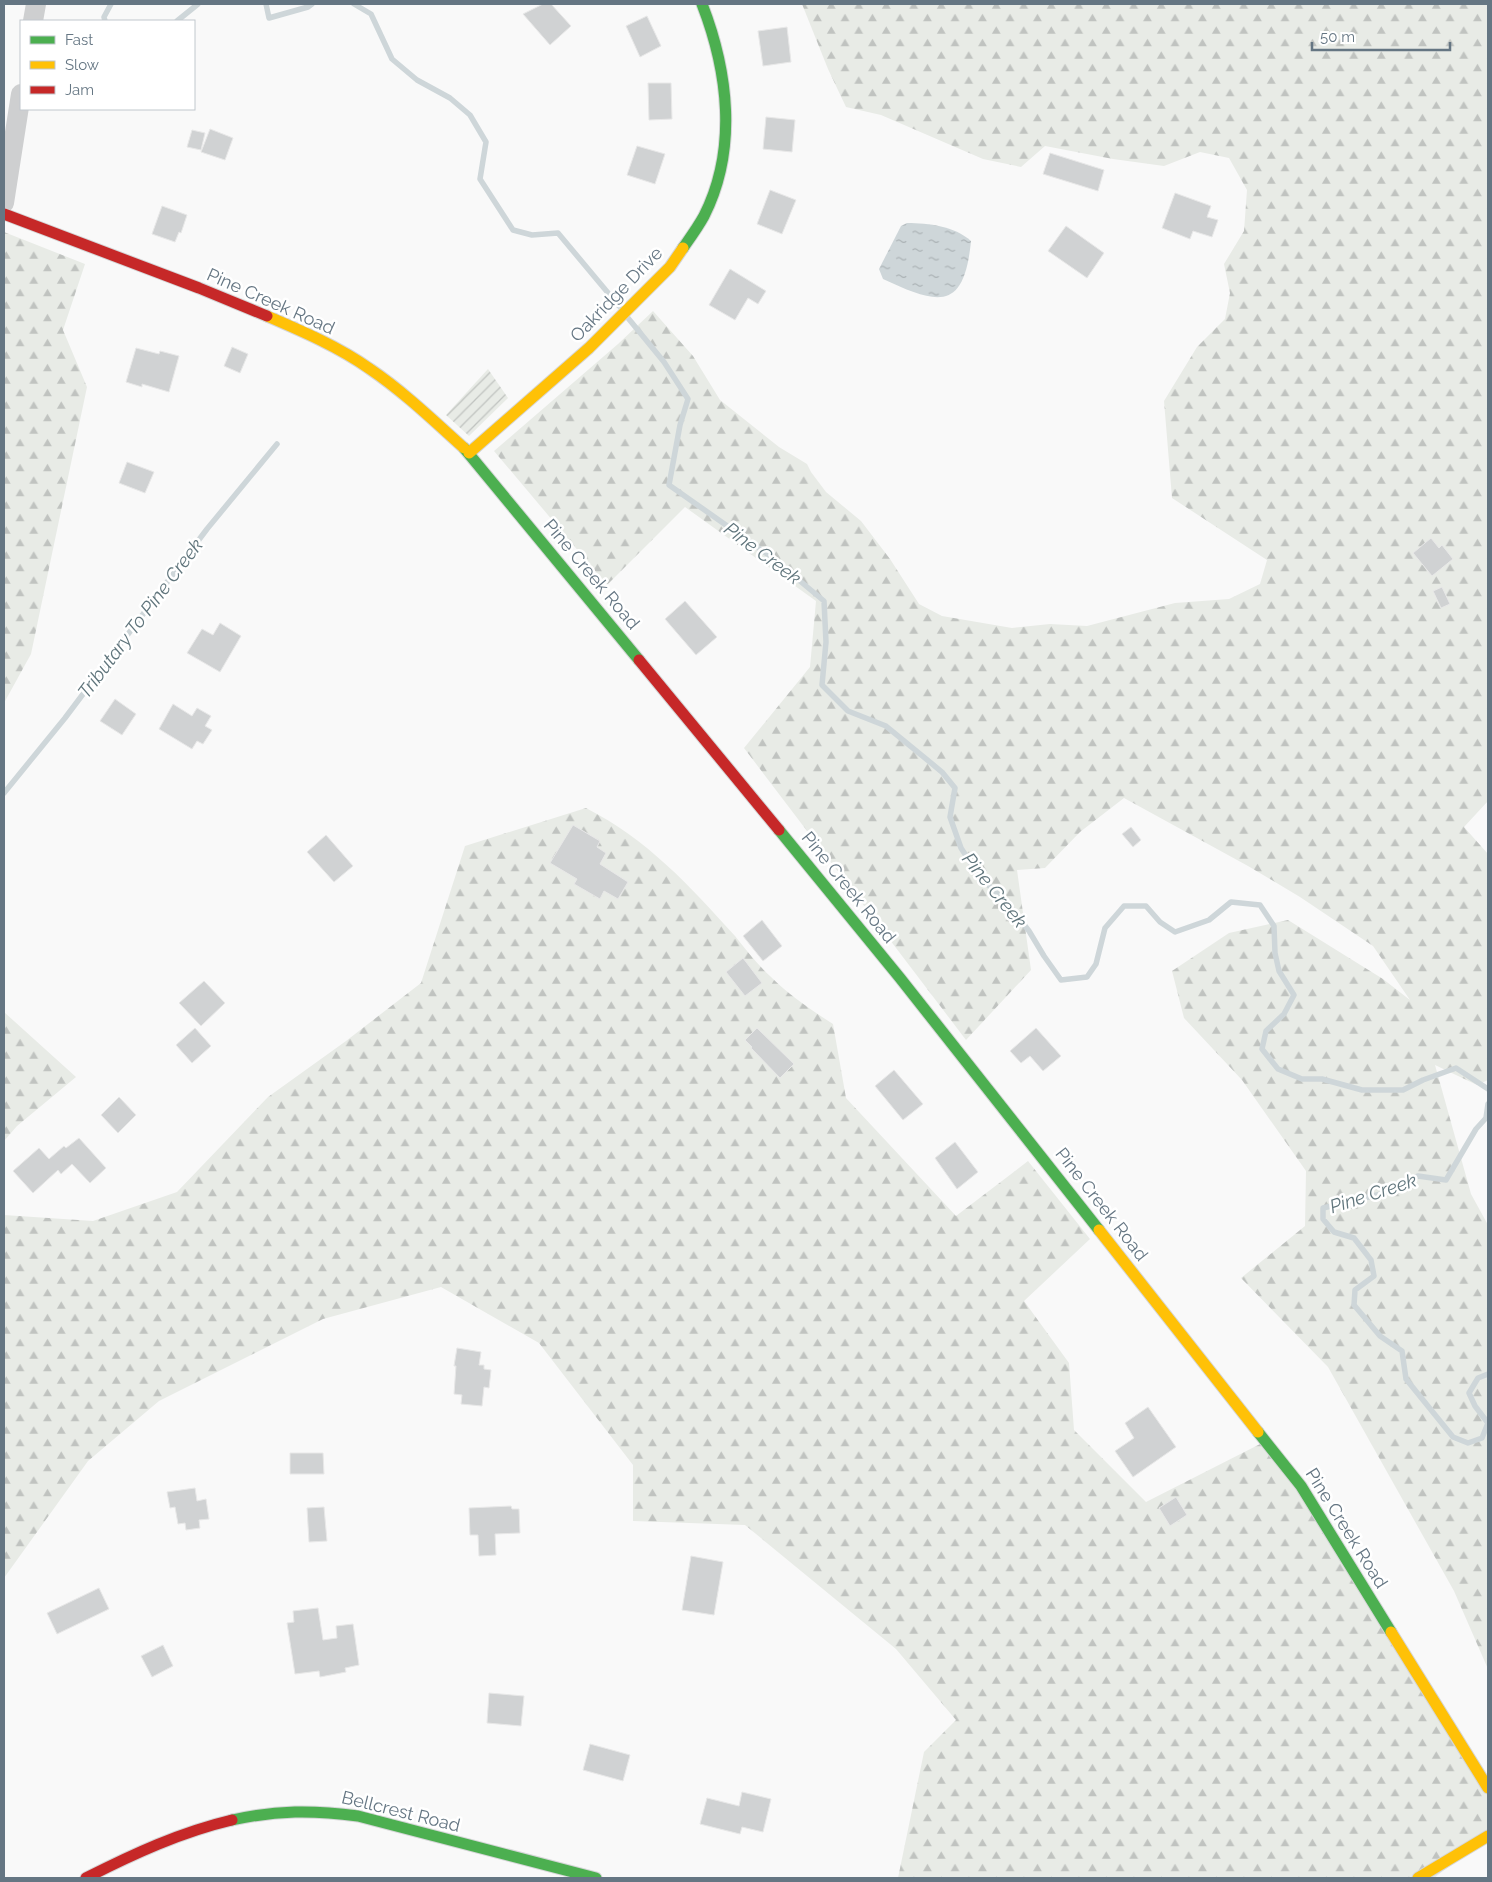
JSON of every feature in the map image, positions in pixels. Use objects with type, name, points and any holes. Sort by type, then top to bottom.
[{"type":"street","points":[[33,20],[36,4]]},
{"type":"street","name":"Oakridge Drive","points":[[469,454],[589,348],[670,267],[704,216],[719,176],[725,138],[726,105],[722,68],[712,30],[702,4]]},
{"type":"street","points":[[4,203],[20,100]]},
{"type":"street","name":"Pine Creek Road","points":[[4,214],[134,263],[306,333],[369,368],[436,422],[469,454],[900,978],[1301,1486],[1488,1788]]},
{"type":"street","name":"Bellcrest Road","points":[[86,1878],[155,1845],[214,1825],[271,1812],[296,1810],[320,1810],[358,1816],[596,1878]]},
{"type":"street","points":[[1418,1878],[1488,1836]]},
{"type":"green space","points":[[802,4],[1488,4],[1488,801],[1464,827],[1488,854],[1488,1080],[1477,1085],[1435,1065],[1471,1194],[1488,1225],[1488,1669],[1454,1591],[1328,1367],[1241,1278],[1305,1226],[1306,1171],[1242,1080],[1184,1018],[1172,971],[1229,933],[1288,920],[1383,979],[1410,1000],[1373,946],[1300,897],[1248,866],[1124,798],[1080,832],[1045,868],[1017,870],[1031,970],[966,1040],[744,748],[810,667],[816,601],[685,507],[607,585],[494,451],[618,344],[653,311],[693,356],[720,400],[779,447],[807,464],[826,492],[861,521],[890,559],[919,604],[942,616],[1012,628],[1050,624],[1087,626],[1175,603],[1229,599],[1260,584],[1267,560],[1172,498],[1164,401],[1197,347],[1225,319],[1230,293],[1224,264],[1244,231],[1247,190],[1229,158],[1200,152],[1164,166],[1113,159],[1045,146],[1021,167],[983,159],[881,115],[846,107],[828,69]]},
{"type":"green space","points":[[4,232],[85,264],[63,330],[87,387],[31,654],[4,703]]},
{"type":"green space","points":[[488,369],[508,398],[469,436],[446,415]]},
{"type":"green space","points":[[586,808],[629,834],[648,849],[701,899],[777,983],[800,1002],[833,1024],[846,1098],[956,1216],[1028,1161],[1090,1239],[1024,1301],[1069,1363],[1074,1430],[1146,1502],[1266,1441],[1488,1788],[1488,1836],[1434,1878],[898,1878],[924,1752],[956,1720],[896,1649],[745,1525],[633,1521],[633,1465],[539,1343],[441,1287],[323,1319],[159,1401],[88,1461],[4,1578],[4,1215],[93,1221],[177,1192],[268,1097],[346,1041],[421,983],[465,846]]},
{"type":"green space","points":[[4,1012],[76,1077],[17,1126],[4,1141]]},
{"type":"water","points":[[907,223],[941,226],[957,232],[971,241],[962,281],[954,291],[945,296],[933,297],[919,294],[883,279],[879,269],[901,226]]},
{"type":"building","points":[[543,4],[551,4],[571,26],[550,45],[523,14]]},
{"type":"building","points":[[647,16],[661,46],[640,57],[626,26]]},
{"type":"building","points":[[787,27],[791,62],[763,66],[758,31]]},
{"type":"building","points":[[648,83],[671,83],[672,119],[649,120]]},
{"type":"building","points":[[766,117],[795,120],[792,152],[763,149]]},
{"type":"building","points":[[210,129],[233,138],[225,160],[201,152]]},
{"type":"building","points":[[192,130],[205,133],[201,150],[187,147]]},
{"type":"building","points":[[637,146],[665,154],[655,184],[627,175]]},
{"type":"building","points":[[1050,153],[1104,170],[1098,191],[1043,174]]},
{"type":"building","points":[[770,190],[796,200],[782,234],[757,224]]},
{"type":"building","points":[[1175,193],[1211,206],[1207,217],[1218,220],[1212,237],[1193,231],[1190,239],[1162,228]]},
{"type":"building","points":[[162,206],[187,215],[181,233],[179,232],[175,242],[152,234]]},
{"type":"building","points":[[1066,226],[1104,253],[1087,278],[1048,251]]},
{"type":"building","points":[[730,269],[766,291],[758,304],[748,298],[735,320],[709,305]]},
{"type":"building","points":[[232,347],[248,354],[240,373],[224,366]]},
{"type":"building","points":[[136,348],[159,354],[160,351],[179,356],[169,392],[142,384],[142,387],[126,382]]},
{"type":"building","points":[[127,462],[154,472],[145,493],[119,483]]},
{"type":"building","points":[[1431,538],[1439,548],[1442,545],[1453,559],[1432,576],[1413,553]]},
{"type":"building","points":[[1442,587],[1450,604],[1441,608],[1433,591]]},
{"type":"building","points":[[685,601],[717,637],[696,655],[665,619]]},
{"type":"building","points":[[220,623],[241,636],[220,672],[187,653],[202,629],[213,635]]},
{"type":"building","points":[[115,699],[136,714],[122,735],[100,721]]},
{"type":"building","points":[[173,704],[192,716],[197,708],[211,716],[205,726],[212,730],[203,744],[197,741],[192,749],[159,729]]},
{"type":"building","points":[[573,825],[600,841],[597,847],[606,853],[600,864],[628,882],[618,899],[604,891],[600,899],[574,884],[577,879],[550,863]]},
{"type":"building","points":[[1131,827],[1141,840],[1133,847],[1122,834]]},
{"type":"building","points":[[326,835],[353,866],[334,882],[307,852]]},
{"type":"building","points":[[762,920],[782,946],[763,961],[743,936]]},
{"type":"building","points":[[743,958],[762,983],[745,996],[726,972]]},
{"type":"building","points":[[204,981],[225,1003],[201,1026],[179,1003]]},
{"type":"building","points":[[195,1028],[211,1046],[192,1063],[176,1045]]},
{"type":"building","points":[[757,1028],[794,1064],[780,1078],[745,1040]]},
{"type":"building","points":[[1036,1028],[1061,1056],[1043,1071],[1030,1056],[1021,1063],[1010,1051]]},
{"type":"building","points":[[894,1070],[923,1104],[903,1120],[875,1086]]},
{"type":"building","points":[[119,1097],[136,1115],[118,1133],[101,1115]]},
{"type":"building","points":[[79,1138],[106,1168],[90,1183],[72,1164],[61,1174],[58,1170],[33,1193],[13,1171],[39,1148],[49,1159],[64,1146],[66,1148]]},
{"type":"building","points":[[955,1142],[978,1172],[957,1189],[935,1158]]},
{"type":"building","points":[[457,1348],[481,1352],[479,1365],[484,1365],[484,1369],[491,1370],[489,1388],[484,1387],[482,1406],[461,1404],[462,1395],[454,1394],[456,1366],[454,1366]]},
{"type":"building","points":[[1148,1407],[1176,1447],[1133,1477],[1115,1451],[1134,1438],[1125,1423]]},
{"type":"building","points":[[290,1453],[323,1453],[324,1474],[290,1474]]},
{"type":"building","points":[[195,1488],[197,1501],[206,1499],[209,1519],[199,1520],[200,1528],[186,1530],[185,1523],[178,1524],[175,1507],[170,1508],[167,1492]]},
{"type":"building","points":[[1176,1497],[1187,1515],[1170,1526],[1159,1508]]},
{"type":"building","points":[[511,1506],[512,1509],[519,1509],[520,1533],[495,1534],[496,1555],[479,1556],[478,1535],[470,1535],[469,1508]]},
{"type":"building","points":[[324,1507],[327,1541],[309,1542],[307,1508]]},
{"type":"building","points":[[691,1556],[723,1562],[714,1615],[682,1610]]},
{"type":"building","points":[[99,1588],[109,1609],[57,1634],[47,1613]]},
{"type":"building","points":[[318,1608],[323,1640],[337,1638],[336,1626],[353,1624],[359,1665],[345,1668],[346,1672],[320,1677],[319,1671],[295,1674],[287,1623],[294,1622],[293,1611]]},
{"type":"building","points":[[163,1645],[173,1666],[152,1677],[141,1656]]},
{"type":"building","points":[[489,1693],[524,1696],[521,1726],[487,1723]]},
{"type":"building","points":[[590,1744],[630,1755],[623,1781],[583,1770]]},
{"type":"building","points":[[742,1792],[771,1799],[763,1832],[742,1827],[740,1834],[700,1824],[707,1798],[739,1806]]},
{"type":"waterway","name":"Pine Creek","points":[[105,20],[104,17],[111,4]]},
{"type":"waterway","name":"Pine Creek","points":[[178,20],[198,4]]},
{"type":"waterway","name":"Pine Creek","points":[[266,4],[269,18],[308,7],[312,4]]},
{"type":"waterway","name":"Pine Creek","points":[[354,4],[371,14],[392,59],[417,80],[450,98],[470,115],[486,142],[480,179],[513,230],[532,235],[558,233],[619,306]]},
{"type":"waterway","name":"Pine Creek","points":[[628,318],[664,362],[688,399],[680,425],[669,485],[770,556],[824,601],[826,642],[822,685],[848,711],[886,726],[942,772],[955,788],[950,817],[961,848],[980,877],[1008,904],[1029,931],[1061,980],[1087,977],[1096,964],[1105,928],[1124,906],[1146,906],[1160,922],[1175,932],[1209,920],[1231,902],[1260,905],[1274,926],[1275,953],[1279,971],[1294,995],[1284,1014],[1266,1031],[1262,1049],[1278,1069],[1302,1079],[1322,1079],[1362,1090],[1403,1090],[1423,1080],[1456,1068],[1488,1089]]},
{"type":"waterway","name":"Tributary To Pine Creek","points":[[4,793],[65,718],[207,529],[277,444]]},
{"type":"waterway","name":"Pine Creek","points":[[1488,1104],[1486,1118],[1476,1129],[1446,1180],[1418,1176],[1381,1194],[1323,1208],[1323,1219],[1334,1232],[1354,1238],[1371,1260],[1374,1276],[1355,1290],[1354,1305],[1380,1336],[1402,1351],[1406,1379],[1453,1437],[1468,1443],[1482,1438],[1488,1423],[1475,1406],[1469,1393],[1478,1378],[1488,1374]]},
{"type":"traffic: fast","points":[[683,248],[704,216],[715,190],[722,164],[725,137],[726,110],[723,83],[718,56],[702,4]]},
{"type":"traffic: fast","points":[[464,448],[639,660]]},
{"type":"traffic: fast","points":[[779,830],[900,978],[1099,1230]]},
{"type":"traffic: fast","points":[[1258,1432],[1301,1486],[1391,1632]]},
{"type":"traffic: fast","points":[[232,1820],[264,1814],[295,1812],[358,1816],[596,1878]]},
{"type":"traffic: slow","points":[[469,453],[589,348],[670,267],[683,248]]},
{"type":"traffic: slow","points":[[267,316],[320,340],[358,361],[407,397],[464,448]]},
{"type":"traffic: slow","points":[[1099,1230],[1258,1432]]},
{"type":"traffic: slow","points":[[1391,1632],[1488,1788]]},
{"type":"traffic: slow","points":[[1418,1878],[1488,1836]]},
{"type":"traffic: jam","points":[[4,214],[199,288],[267,316]]},
{"type":"traffic: jam","points":[[639,660],[779,830]]},
{"type":"traffic: jam","points":[[86,1878],[158,1844],[232,1820]]}]
